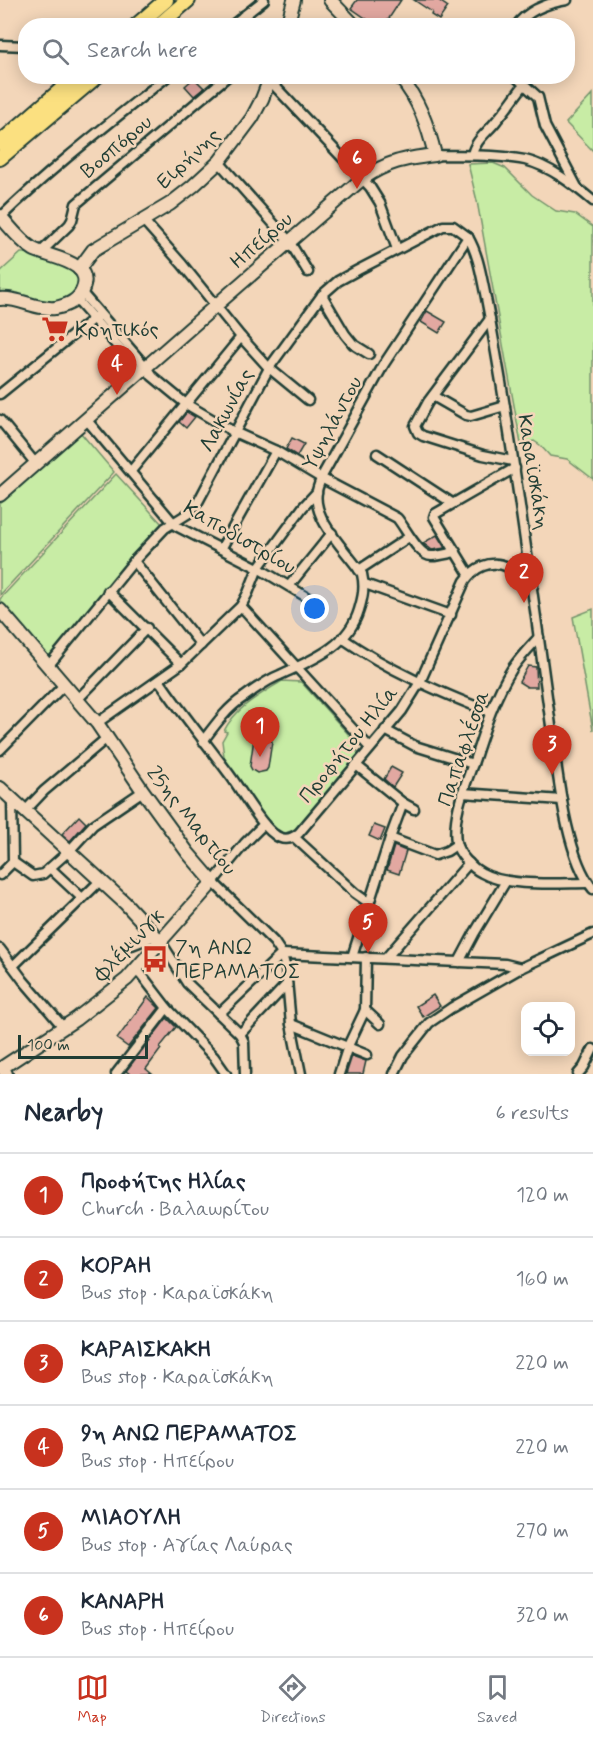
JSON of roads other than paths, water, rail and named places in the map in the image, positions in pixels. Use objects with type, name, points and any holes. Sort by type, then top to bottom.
[{"type":"main road","points":[[145,18],[166,0]]},
{"type":"main road","points":[[167,18],[188,0]]},
{"type":"main road","points":[[0,143],[68,84]]},
{"type":"main road","points":[[0,158],[88,84]]},
{"type":"street","points":[[241,18],[264,0]]},
{"type":"street","points":[[289,18],[294,0]]},
{"type":"street","points":[[330,0],[348,18]]},
{"type":"street","points":[[523,18],[535,9],[567,0]]},
{"type":"street","points":[[0,45],[18,46]]},
{"type":"street","points":[[0,299],[50,308],[66,305],[79,296],[84,282],[79,269],[74,264],[41,252],[27,244],[0,217],[97,133],[158,84]]},
{"type":"street","name":"Βοσπόρου","points":[[41,252],[69,225],[76,204],[218,84]]},
{"type":"street","name":"Ειρήνης","points":[[79,269],[93,249],[170,204],[219,162],[252,118],[269,84]]},
{"type":"street","points":[[276,84],[375,195],[397,249]]},
{"type":"street","points":[[405,84],[417,101],[435,155]]},
{"type":"street","points":[[472,155],[474,147],[524,85],[538,97],[544,126],[578,188]]},
{"type":"street","name":"Ηπείρου","points":[[0,495],[289,241],[377,169],[392,162],[435,155],[472,155],[525,160],[541,166],[578,188],[593,201]]},
{"type":"street","points":[[219,162],[289,241],[308,272]]},
{"type":"street","points":[[143,220],[269,368],[308,400]]},
{"type":"street","name":"Λακωνίας","points":[[49,665],[134,561],[165,528],[189,513],[198,502],[269,368],[322,295],[338,281],[443,226],[453,226],[468,237]]},
{"type":"street","name":"Καραϊσκάκη","points":[[468,237],[478,260],[505,406],[533,586],[562,800],[576,856],[590,886]]},
{"type":"street","name":"Υψηλάντου","points":[[365,584],[359,570],[320,515],[316,492],[321,478],[384,364],[468,237]]},
{"type":"street","points":[[322,295],[345,334],[353,344],[369,354]]},
{"type":"street","points":[[79,296],[143,369],[186,404],[234,432],[276,451],[321,478],[397,518],[409,537],[427,555],[456,552]]},
{"type":"street","points":[[0,393],[96,316]]},
{"type":"street","points":[[490,319],[433,396],[415,426],[418,433],[431,439],[514,465]]},
{"type":"street","points":[[131,471],[241,337]]},
{"type":"street","points":[[433,396],[471,416],[505,406]]},
{"type":"street","name":"Καποδιστρίου","points":[[86,419],[176,526],[258,568],[310,599]]},
{"type":"street","points":[[0,420],[36,464]]},
{"type":"street","points":[[221,549],[276,451]]},
{"type":"street","points":[[377,454],[452,503]]},
{"type":"street","points":[[514,465],[437,512],[434,517],[470,574],[477,568],[496,563],[515,570],[533,586]]},
{"type":"street","points":[[97,723],[181,664],[241,606],[258,568],[316,492]]},
{"type":"street","points":[[289,586],[332,533]]},
{"type":"street","points":[[359,570],[409,537]]},
{"type":"street","points":[[134,561],[201,645]]},
{"type":"street","name":"Προφήτου Ηλία","points":[[294,837],[402,711],[420,682],[470,574]]},
{"type":"street","points":[[203,741],[234,704],[278,676],[321,656],[349,632],[357,618],[365,584],[450,615]]},
{"type":"street","points":[[108,591],[181,664]]},
{"type":"street","points":[[241,606],[370,748]]},
{"type":"street","name":"25ης Μαρτίου","points":[[0,610],[108,737],[188,854],[274,942],[282,954]]},
{"type":"street","points":[[77,700],[147,628]]},
{"type":"street","name":"Παπαφλέσσα","points":[[456,845],[456,823],[462,793],[490,712],[512,669],[539,637]]},
{"type":"street","points":[[342,638],[382,663],[490,712]]},
{"type":"street","points":[[159,680],[270,831],[280,838],[294,837],[369,903]]},
{"type":"street","points":[[0,750],[64,685]]},
{"type":"street","points":[[385,730],[415,746],[473,764]]},
{"type":"street","points":[[25,811],[44,791],[108,737]]},
{"type":"street","points":[[356,765],[403,803],[414,809]]},
{"type":"street","points":[[0,788],[125,903],[158,939],[187,983],[240,1035],[244,1042],[245,1074]]},
{"type":"street","points":[[13,862],[33,876],[43,874],[93,825],[143,791]]},
{"type":"street","points":[[462,793],[562,800]]},
{"type":"street","points":[[0,875],[13,862],[12,799]]},
{"type":"street","points":[[352,957],[403,803]]},
{"type":"street","name":"Φλέμινγκ","points":[[3,1070],[64,1028],[114,990],[137,969],[158,939],[213,882],[264,824]]},
{"type":"street","points":[[390,838],[435,855],[456,845],[468,863],[492,878],[506,881],[590,886]]},
{"type":"street","points":[[386,958],[468,863]]},
{"type":"street","points":[[50,868],[82,898]]},
{"type":"street","points":[[13,966],[100,880]]},
{"type":"street","points":[[459,962],[506,881]]},
{"type":"street","points":[[394,1074],[403,1056],[429,1023],[520,968],[593,933]]},
{"type":"street","points":[[132,945],[158,939]]},
{"type":"street","points":[[0,949],[64,1028]]},
{"type":"street","points":[[219,1014],[282,954],[505,964],[520,968]]},
{"type":"street","points":[[282,954],[286,969],[291,1024],[301,1074]]},
{"type":"street","points":[[339,1074],[348,1046],[365,1010],[366,957]]},
{"type":"street","points":[[137,969],[167,1008],[214,1057],[226,1074]]},
{"type":"street","points":[[240,1035],[287,984]]},
{"type":"street","points":[[118,1073],[167,1008]]},
{"type":"street","points":[[365,1010],[380,1024]]},
{"type":"street","points":[[291,1024],[368,1056]]},
{"type":"street","points":[[578,1074],[593,1049]]},
{"type":"place","name":"ΚΑΝΑΡΗ","points":[[357,189]]},
{"type":"place","name":"Κρητικός","points":[[55,329]]},
{"type":"place","name":"9η ΑΝΩ ΠΕΡΑΜΑΤΟΣ","points":[[117,395]]},
{"type":"place","name":"ΚΟΡΑΗ","points":[[524,603]]},
{"type":"place","name":"Προφήτης Ηλίας","points":[[260,757]]},
{"type":"place","name":"ΚΑΡΑΙΣΚΑΚΗ","points":[[552,775]]},
{"type":"place","name":"ΜΙΑΟΥΛΗ","points":[[368,953]]},
{"type":"place","name":"7η ΑΝΩ ΠΕΡΑΜΑΤΟΣ","points":[[155,959]]}]
